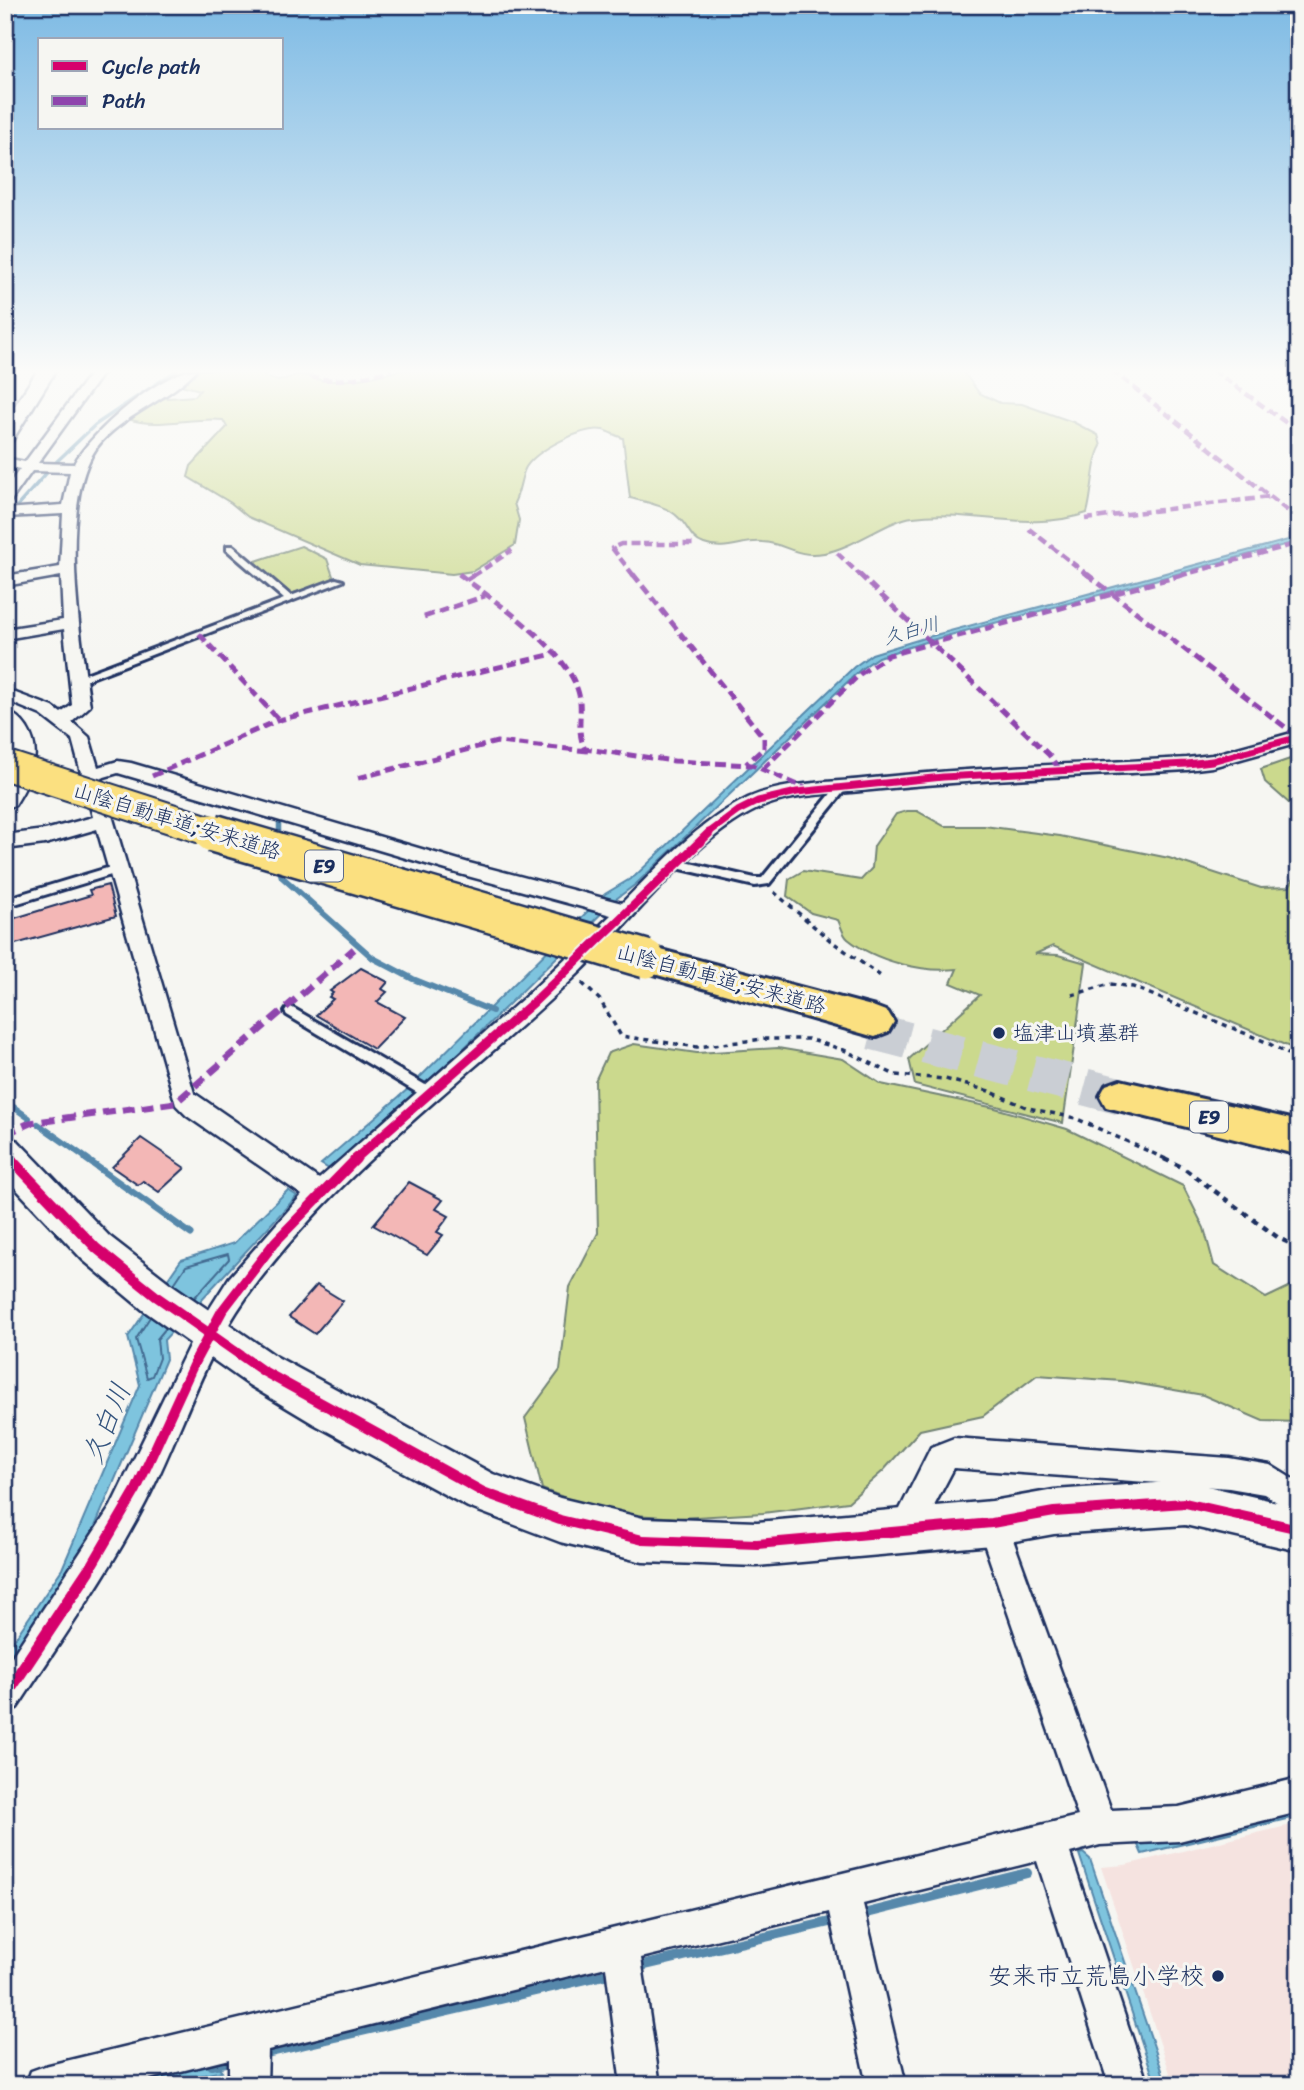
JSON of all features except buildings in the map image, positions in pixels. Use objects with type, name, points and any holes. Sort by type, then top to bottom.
[{"type":"highway","name":"山陰自動車道;安来道路","points":[[5,765],[227,837],[645,963]]},
{"type":"highway","name":"山陰自動車道;安来道路","points":[[5,773],[156,824],[874,1026]]},
{"type":"highway","name":"E9","points":[[1299,1128],[1120,1091],[1299,1138]]},
{"type":"street","points":[[5,499],[28,468]]},
{"type":"street","points":[[54,468],[77,468],[69,509],[69,570],[81,706],[63,721]]},
{"type":"street","points":[[5,513],[69,509]]},
{"type":"street","points":[[5,580],[69,570]]},
{"type":"street","points":[[5,634],[73,623]]},
{"type":"street","points":[[5,694],[47,710],[80,737],[184,1098],[195,1109],[320,1193]]},
{"type":"street","points":[[5,719],[23,740],[24,756],[23,767],[5,799]]},
{"type":"street","points":[[5,1696],[105,1545],[125,1510],[200,1327],[236,1290],[288,1223],[427,1093],[522,1014],[721,824],[757,801],[808,789],[918,778],[1186,764],[1212,761],[1299,737]]},
{"type":"street","points":[[92,774],[118,767],[131,769],[454,865],[629,912]]},
{"type":"street","points":[[5,842],[44,837],[103,821]]},
{"type":"street","points":[[5,1152],[57,1210],[96,1248],[157,1297],[285,1384],[483,1492],[560,1520],[643,1540],[757,1544],[992,1522],[1054,1512],[1185,1503],[1299,1529]]},
{"type":"street","points":[[904,1531],[942,1457],[954,1452],[1229,1473],[1270,1480],[1299,1501]]},
{"type":"street","points":[[992,1522],[1100,1828]]},
{"type":"street","points":[[45,2085],[1100,1828],[1179,1824],[1299,1795]]},
{"type":"street","points":[[1048,1841],[1129,2085]]},
{"type":"street","points":[[842,1891],[887,2085]]},
{"type":"street","points":[[621,1944],[641,2085]]},
{"type":"street","points":[[248,2085],[249,2035]]},
{"type":"lane","points":[[230,548],[290,600]]},
{"type":"lane","points":[[78,680],[340,582]]},
{"type":"lane","points":[[677,864],[755,882],[768,880],[842,787]]},
{"type":"lane","points":[[5,903],[117,869]]},
{"type":"lane","points":[[291,1012],[408,1079],[427,1093]]},
{"type":"path","points":[[768,880],[775,895],[882,977]]},
{"type":"path","points":[[577,981],[597,992],[609,1021],[621,1036],[697,1047],[763,1039],[808,1039],[844,1050],[895,1075],[945,1079],[989,1091],[1028,1108],[1075,1118],[1182,1167],[1280,1239],[1299,1247]]},
{"type":"path","points":[[1072,995],[1110,984],[1133,987],[1266,1042],[1299,1060]]},
{"type":"shaded area","name":"安来市立荒島小学校","points":[[1299,1823],[1299,2085],[1174,2085],[1101,1867],[1125,1865]]},
{"type":"green space","points":[[191,468],[526,468],[514,503],[519,520],[515,545],[473,571],[452,574],[360,565],[248,517],[231,503],[188,477]]},
{"type":"green space","points":[[626,468],[1095,468],[1087,513],[1044,521],[935,515],[913,517],[893,523],[847,546],[814,554],[762,542],[719,547],[704,544],[669,510],[630,498]]},
{"type":"green space","points":[[301,546],[327,559],[334,579],[291,594],[253,562]]},
{"type":"green space","points":[[1299,756],[1299,812],[1265,782],[1261,769]]},
{"type":"green space","points":[[917,811],[944,826],[984,826],[1060,836],[1169,858],[1261,888],[1289,887],[1299,868],[1299,1051],[1053,946],[1035,954],[1058,955],[1086,963],[1063,1123],[915,1085],[909,1059],[980,995],[951,983],[957,969],[915,967],[872,954],[846,937],[838,920],[811,913],[787,896],[789,879],[803,871],[861,880],[872,868],[874,846],[896,814]]},
{"type":"green space","points":[[634,1044],[697,1053],[778,1048],[843,1059],[881,1084],[995,1108],[1067,1129],[1183,1186],[1204,1228],[1214,1265],[1266,1298],[1299,1282],[1299,1422],[1263,1421],[1203,1395],[1122,1381],[1037,1375],[983,1416],[920,1430],[883,1471],[848,1502],[763,1513],[679,1518],[605,1513],[542,1489],[525,1418],[560,1370],[570,1287],[598,1233],[595,1081],[608,1053]]},
{"type":"water","points":[[1299,537],[1299,541],[928,641],[878,657],[861,669],[636,884],[616,899],[459,1053],[329,1169],[321,1164],[409,1088],[605,894],[635,876],[854,667],[872,654]]},
{"type":"water","points":[[288,1190],[297,1196],[164,1340],[166,1359],[85,1550],[5,1673],[5,1653],[62,1569],[140,1385],[128,1337],[181,1260],[234,1243]]},
{"type":"water","points":[[1299,1803],[1299,1816],[1142,1854],[1137,1843]]},
{"type":"water","points":[[1083,1853],[1090,1859],[1167,2085],[1156,2085],[1079,1854]]},
{"type":"water","points":[[212,2059],[222,2071],[159,2085],[137,2085],[140,2077]]},
{"type":"waterway","points":[[13,511],[50,469]]},
{"type":"waterway","points":[[5,525],[9,516]]},
{"type":"waterway","points":[[279,823],[279,839]]},
{"type":"waterway","points":[[278,864],[282,877],[373,958],[413,979],[492,1011]]},
{"type":"waterway","points":[[5,1101],[29,1118]]},
{"type":"waterway","points":[[38,1124],[89,1160]]},
{"type":"waterway","points":[[86,1159],[191,1234]]},
{"type":"waterway","points":[[859,1915],[1027,1873]]},
{"type":"waterway","points":[[637,1967],[838,1920]]},
{"type":"waterway","points":[[262,2054],[613,1973]]},
{"type":"waterway","points":[[211,2065],[234,2060]]},
{"type":"waterway","points":[[129,2085],[146,2081]]},
{"type":"tunnel","points":[[872,1031],[1120,1096]]},
{"type":"marked path","points":[[1234,468],[1299,520]]},
{"type":"marked path","points":[[1085,519],[1269,497]]},
{"type":"marked path","points":[[1029,529],[1298,737]]},
{"type":"marked path","points":[[763,769],[860,674],[889,655],[1299,543]]},
{"type":"marked path","points":[[695,544],[621,544],[612,548],[764,738],[764,748],[746,764]]},
{"type":"marked path","points":[[466,580],[512,550]]},
{"type":"marked path","points":[[837,553],[1049,755],[1060,770]]},
{"type":"marked path","points":[[459,574],[536,637],[563,666],[578,691],[580,737],[585,749],[674,761],[752,765],[805,788]]},
{"type":"marked path","points":[[424,617],[485,596]]},
{"type":"marked path","points":[[199,634],[279,720]]},
{"type":"marked path","points":[[152,776],[279,720],[553,654]]},
{"type":"marked path","points":[[358,778],[497,742],[588,751]]},
{"type":"marked path","points":[[5,1134],[30,1123],[175,1103],[354,949]]},
{"type":"cycle path","points":[[5,1696],[73,1595],[121,1517],[149,1464],[207,1336],[238,1287],[275,1242],[357,1158],[534,1002],[664,873],[715,828],[738,811],[758,801],[797,792],[943,777],[1187,764],[1212,761],[1299,737]]},
{"type":"cycle path","points":[[5,1152],[57,1210],[96,1248],[157,1297],[263,1371],[329,1410],[483,1492],[560,1520],[643,1540],[757,1544],[992,1523],[1054,1512],[1185,1503],[1299,1529]]},
{"type":"place","name":"塩津山墳墓群","points":[[999,1033]]},
{"type":"place","name":"安来市立荒島小学校","points":[[1218,1976]]},
{"type":"water label","name":"久白川","points":[[911,630]]},
{"type":"water label","name":"久白川","points":[[106,1423]]}]
